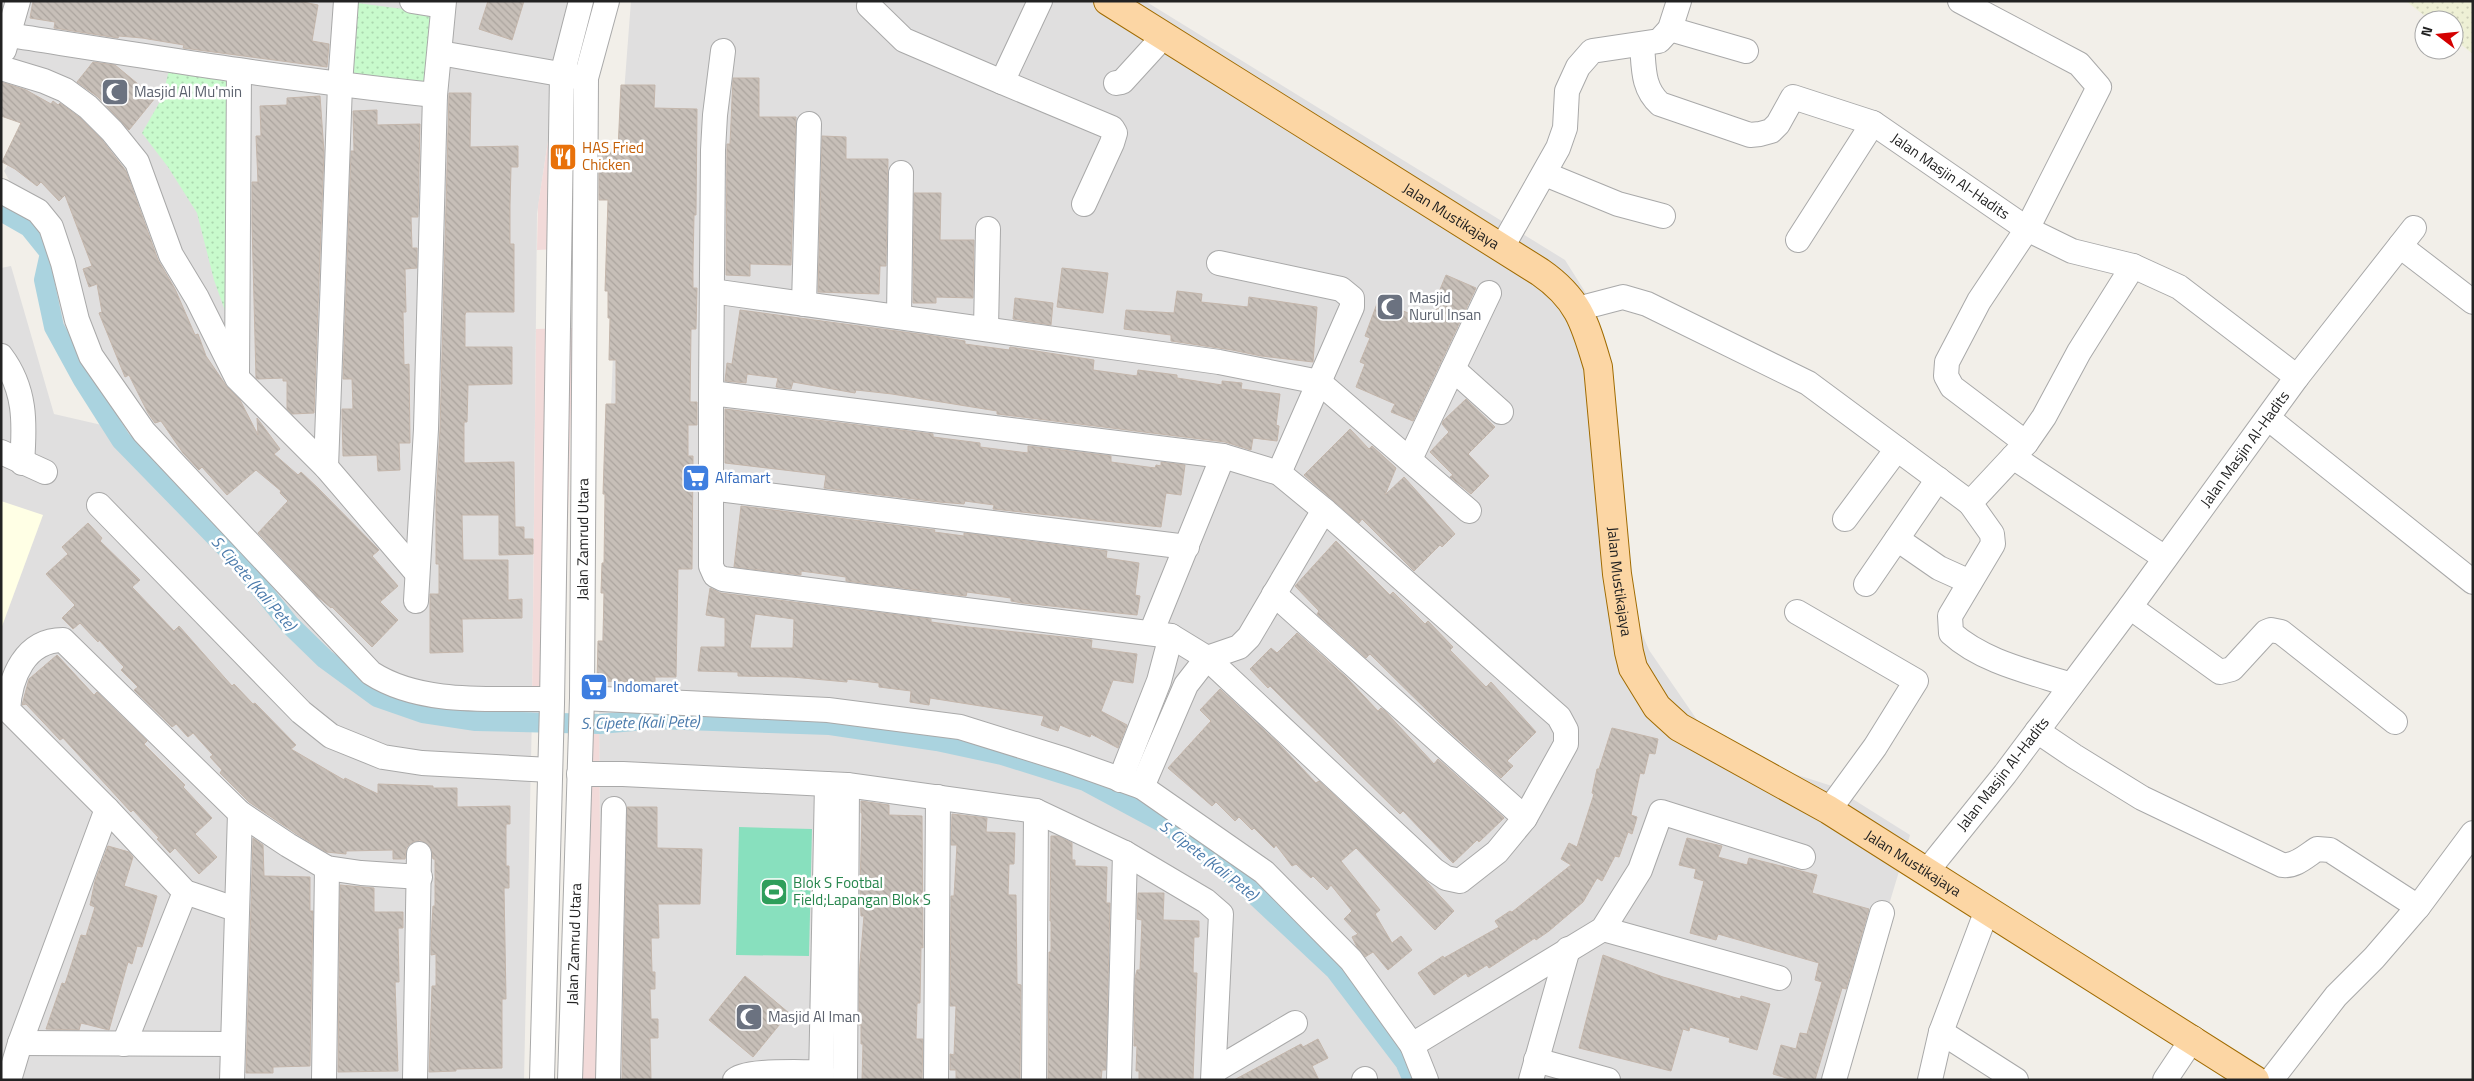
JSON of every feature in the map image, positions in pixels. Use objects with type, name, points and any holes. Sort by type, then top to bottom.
[{"type":"main road","name":"Jalan Mustikajaya","points":[[1108,1],[1556,283],[1568,295],[1577,309],[1589,337],[1598,367],[1617,574],[1632,668],[1657,707],[1679,727],[1829,810],[2193,1038],[2255,1080]]},
{"type":"street","points":[[1,61],[18,1]]},
{"type":"street","points":[[326,467],[340,85],[346,1]]},
{"type":"street","points":[[412,1],[444,4],[435,95],[426,429],[416,601]]},
{"type":"street","name":"Jalan Zamrud Utara","points":[[542,1080],[552,701],[562,75],[581,1]]},
{"type":"street","name":"Jalan Zamrud Utara","points":[[570,1080],[582,704],[586,78],[607,1]]},
{"type":"street","points":[[870,1],[869,6],[904,40],[1112,128],[1115,133],[1112,143],[1084,204]]},
{"type":"street","points":[[1002,82],[1040,1]]},
{"type":"street","points":[[1501,249],[1544,174],[1563,134],[1567,91],[1578,67],[1592,52],[1608,47],[1642,45],[1659,41],[1670,28],[1679,1]]},
{"type":"street","points":[[1960,1],[2079,64],[2099,87],[2027,229],[1979,301],[1947,362],[1946,376],[1952,387],[2020,450],[2166,558]]},
{"type":"street","points":[[1670,28],[1746,51]]},
{"type":"street","points":[[9,34],[239,71],[340,85],[435,95]]},
{"type":"street","points":[[1116,83],[1122,82],[1164,36]]},
{"type":"street","name":"Jalan Masjin Al-Hadits","points":[[1642,45],[1645,82],[1650,95],[1660,104],[1750,135],[1771,131],[1778,124],[1793,96],[1873,123],[2027,229],[2072,251],[2134,266],[2179,287],[2297,377],[2269,419],[2130,607],[2037,731],[1927,871]]},
{"type":"street","points":[[711,393],[1223,456],[1279,473],[1324,510],[1559,717],[1566,730],[1566,744],[1525,818],[1497,852],[1460,881],[1446,878],[1434,870],[1207,658],[1161,635],[723,579],[715,575],[711,566],[710,488],[713,150],[715,115],[723,51]]},
{"type":"street","points":[[440,53],[586,78]]},
{"type":"street","points":[[1,68],[44,81],[65,90],[88,107],[112,131],[137,162],[171,255],[197,298],[237,378],[326,467],[417,573]]},
{"type":"street","points":[[237,378],[239,71]]},
{"type":"street","points":[[1798,240],[1873,123]]},
{"type":"street","points":[[804,304],[809,124]]},
{"type":"street","points":[[899,317],[901,173]]},
{"type":"street","points":[[1544,174],[1618,204],[1663,216]]},
{"type":"street","points":[[1,191],[38,211],[51,227],[63,262],[84,340],[104,378],[144,432],[371,674],[400,689],[429,694],[552,701]]},
{"type":"street","points":[[986,329],[988,229]]},
{"type":"street","points":[[2297,377],[2407,237],[2473,302]]},
{"type":"street","points":[[1219,263],[1341,289],[1349,294],[1352,307],[1279,473]]},
{"type":"street","points":[[1970,502],[2020,450],[2044,418],[2079,352],[2134,266]]},
{"type":"street","points":[[712,290],[1219,362],[1319,382],[1469,511]]},
{"type":"street","points":[[1410,459],[1489,293]]},
{"type":"street","points":[[1577,309],[1623,297],[1647,304],[1808,383],[1970,502],[1992,534],[1993,544],[1950,616],[1951,633],[1977,652],[2011,666],[2071,685]]},
{"type":"street","points":[[1,356],[11,370],[21,394],[24,424],[22,463]]},
{"type":"street","points":[[1453,369],[1501,412]]},
{"type":"street","points":[[2269,419],[2473,582]]},
{"type":"street","points":[[1845,519],[1897,449]]},
{"type":"street","points":[[1,452],[45,472]]},
{"type":"street","points":[[1120,780],[1159,681],[1161,635],[1186,546],[1223,456]]},
{"type":"street","points":[[1866,584],[1938,479]]},
{"type":"street","points":[[710,488],[1186,546]]},
{"type":"street","points":[[98,505],[301,712],[331,736],[383,757],[422,763],[550,767]]},
{"type":"street","points":[[1142,787],[1186,685],[1207,658],[1239,647],[1249,637],[1324,510]]},
{"type":"street","points":[[1897,539],[1939,568],[1970,582]]},
{"type":"street","points":[[1274,594],[1525,818]]},
{"type":"street","points":[[2130,607],[2220,672],[2232,669],[2266,632],[2271,630],[2281,632],[2395,722]]},
{"type":"street","points":[[1798,612],[1916,681],[1875,747],[1829,810]]},
{"type":"street","points":[[235,909],[185,892],[107,809],[8,710],[9,688],[18,668],[37,647],[50,640],[63,640],[240,813],[327,868],[361,873],[420,877]]},
{"type":"street","points":[[582,704],[828,710],[960,727],[1066,760],[1142,787],[1264,872],[1351,960],[1412,1045],[1426,1080]]},
{"type":"street","points":[[2037,731],[2142,798],[2282,865],[2288,866],[2296,863],[2317,849],[2330,850],[2418,907]]},
{"type":"street","points":[[579,770],[837,784],[1036,811],[1125,853],[1206,901],[1221,914],[1214,1075]]},
{"type":"street","points":[[735,1080],[738,1077],[749,1074],[822,1076],[837,784]]},
{"type":"street","points":[[837,784],[845,1080]]},
{"type":"street","points":[[936,1080],[938,797]]},
{"type":"street","points":[[9,1080],[20,1043],[107,809]]},
{"type":"street","points":[[608,1080],[614,809]]},
{"type":"street","points":[[1034,1080],[1036,811]]},
{"type":"street","points":[[1412,1045],[1603,928],[1640,870],[1660,812],[1802,857]]},
{"type":"street","points":[[232,1080],[235,909],[240,813]]},
{"type":"street","points":[[2271,1080],[2336,996],[2374,958],[2469,845]]},
{"type":"street","points":[[1119,1080],[1125,853]]},
{"type":"street","points":[[415,1080],[419,854]]},
{"type":"street","points":[[324,1080],[327,868]]},
{"type":"street","points":[[124,1044],[185,892]]},
{"type":"street","points":[[1930,1080],[1941,1032],[1987,910]]},
{"type":"street","points":[[1834,1080],[1882,913]]},
{"type":"street","points":[[1603,928],[1779,978]]},
{"type":"street","points":[[1568,949],[1534,1070],[1608,1080]]},
{"type":"street","points":[[1214,1075],[1296,1023]]},
{"type":"street","points":[[1941,1032],[2016,1080]]},
{"type":"street","points":[[2165,1080],[2193,1038]]},
{"type":"street","points":[[20,1043],[233,1044]]},
{"type":"shaded area","points":[[1,1],[569,1],[537,214],[532,714],[524,1080],[1,1080],[1,268],[11,266],[54,414],[106,426],[124,443],[72,360],[52,317],[44,280],[50,253],[4,171],[33,127],[1,116]]},
{"type":"shaded area","points":[[631,1],[1145,1],[1565,260],[1589,298],[1617,574],[1649,650],[1717,749],[1832,786],[1910,835],[1836,1080],[602,1080],[599,719],[622,119]]},
{"type":"shaded area","points":[[2406,1],[2473,1],[2473,54],[2464,47],[2464,10],[2417,10]]},
{"type":"shaded area","points":[[581,38],[575,248],[537,250],[538,206],[551,122]]},
{"type":"shaded area","points":[[573,328],[563,713],[532,714],[536,329]]},
{"type":"shaded area","points":[[1,501],[43,515],[1,629]]},
{"type":"shaded area","points":[[599,719],[602,1080],[576,1080],[580,720]]},
{"type":"green space","points":[[357,3],[434,13],[424,84],[353,76]]},
{"type":"green space","points":[[169,70],[228,80],[229,322],[214,280],[197,213],[168,167],[142,133],[162,98]]},
{"type":"green space","name":"Blok S Footbal Field;Lapangan Blok S","points":[[739,827],[812,829],[809,956],[736,955]]},
{"type":"building","points":[[33,1],[298,1],[318,5],[312,41],[329,44],[327,67],[183,48],[184,45],[142,38],[119,36],[118,38],[54,28],[55,22],[30,18]]},
{"type":"building","points":[[488,1],[524,1],[512,40],[479,29]]},
{"type":"building","name":"Masjid Al Mu'min","points":[[93,62],[115,65],[155,98],[129,130],[98,97],[77,82]]},
{"type":"building","points":[[733,78],[759,78],[759,117],[796,117],[791,265],[750,264],[750,276],[726,275],[727,144],[730,144]]},
{"type":"building","points":[[1,82],[26,90],[51,104],[53,101],[58,105],[60,103],[79,117],[102,140],[126,171],[158,260],[175,289],[195,335],[198,334],[206,356],[227,387],[240,400],[258,435],[257,418],[280,449],[274,454],[298,475],[301,472],[379,550],[372,556],[398,586],[380,602],[398,620],[372,647],[332,607],[317,596],[258,533],[288,501],[280,493],[281,491],[256,470],[227,495],[202,467],[199,470],[183,453],[161,421],[155,423],[148,413],[129,375],[125,377],[99,313],[102,312],[97,284],[89,287],[83,269],[92,266],[65,195],[59,201],[41,182],[37,186],[15,169],[2,162],[21,123],[1,116]]},
{"type":"building","points":[[621,85],[655,85],[654,108],[697,109],[693,288],[697,288],[696,329],[691,329],[690,402],[697,402],[697,425],[688,425],[688,456],[693,456],[692,569],[678,569],[676,677],[655,677],[655,682],[597,681],[598,641],[603,641],[604,593],[601,593],[602,563],[604,563],[605,494],[603,494],[606,404],[616,404],[616,360],[609,360],[610,318],[608,318],[608,291],[605,291],[608,200],[599,200],[599,149],[618,149]]},
{"type":"building","points":[[449,93],[471,93],[470,147],[518,146],[518,167],[511,167],[510,205],[510,244],[514,244],[514,312],[466,312],[465,315],[465,347],[512,347],[512,384],[468,385],[467,422],[464,422],[464,463],[514,462],[515,527],[524,527],[524,539],[533,539],[533,554],[499,555],[499,515],[462,515],[463,560],[508,560],[508,600],[522,599],[522,618],[462,619],[463,652],[430,653],[430,594],[439,594],[439,564],[436,564],[436,502],[440,429]]},
{"type":"building","points":[[320,96],[324,152],[314,413],[292,414],[287,409],[287,381],[283,381],[283,378],[256,378],[252,182],[258,182],[256,136],[261,136],[260,106],[287,105],[287,98]]},
{"type":"building","points":[[377,110],[377,125],[420,124],[418,217],[411,217],[412,248],[417,248],[417,268],[405,269],[406,312],[403,312],[404,365],[409,364],[410,443],[399,443],[400,470],[378,471],[377,455],[343,456],[342,414],[342,409],[353,409],[352,379],[343,379],[351,151],[354,151],[353,111]]},
{"type":"building","points":[[822,136],[846,137],[846,159],[888,159],[886,266],[880,266],[879,294],[818,292]]},
{"type":"building","points":[[914,193],[941,193],[940,240],[974,240],[973,298],[936,297],[936,303],[913,303]]},
{"type":"building","points":[[1062,268],[1108,273],[1103,313],[1057,307]]},
{"type":"building","points":[[1446,275],[1476,288],[1413,421],[1391,412],[1395,404],[1356,387],[1365,364],[1360,362],[1370,338],[1365,336],[1378,301],[1431,322],[1443,293],[1439,292]]},
{"type":"building","points":[[1177,291],[1202,294],[1201,302],[1248,307],[1249,297],[1317,307],[1313,362],[1261,356],[1171,341],[1171,335],[1124,329],[1126,310],[1174,313]]},
{"type":"building","points":[[1015,298],[1053,303],[1051,325],[1013,319]]},
{"type":"building","points":[[740,310],[934,336],[965,341],[965,344],[1009,350],[1010,347],[1094,360],[1093,370],[1137,376],[1138,370],[1177,375],[1177,378],[1222,385],[1222,381],[1242,383],[1241,389],[1280,394],[1276,425],[1279,426],[1277,441],[1253,438],[1251,450],[1225,442],[997,414],[997,411],[892,394],[856,390],[855,393],[793,382],[791,389],[776,387],[778,378],[747,374],[746,383],[725,381],[727,363],[732,364]]},
{"type":"building","points":[[1466,399],[1495,427],[1468,454],[1489,476],[1471,494],[1450,477],[1453,475],[1430,452],[1449,432],[1442,424],[1443,421]]},
{"type":"building","points":[[725,409],[933,434],[933,437],[980,443],[980,447],[1028,453],[1028,446],[1111,456],[1111,462],[1155,468],[1156,465],[1161,466],[1161,462],[1185,465],[1181,495],[1166,493],[1161,527],[993,509],[994,505],[965,501],[964,504],[938,502],[824,488],[826,475],[725,463]]},
{"type":"building","points":[[1350,429],[1369,449],[1372,446],[1396,468],[1385,495],[1404,477],[1455,534],[1442,547],[1440,545],[1414,571],[1362,519],[1359,523],[1304,475]]},
{"type":"building","points":[[741,506],[935,530],[934,532],[964,536],[964,533],[1107,551],[1106,558],[1139,563],[1135,595],[1140,596],[1137,615],[1022,603],[1011,601],[1011,598],[967,592],[966,596],[846,581],[846,577],[801,571],[801,575],[734,567]]},
{"type":"building","points":[[88,523],[102,538],[100,541],[140,580],[132,587],[174,631],[179,626],[232,686],[234,684],[253,704],[255,703],[296,745],[291,749],[344,780],[345,778],[378,794],[378,784],[457,788],[457,807],[510,806],[510,824],[506,824],[506,866],[509,866],[509,888],[504,888],[506,999],[502,999],[502,1068],[456,1069],[456,1071],[429,1072],[432,986],[436,986],[436,954],[431,955],[433,906],[435,906],[435,859],[433,859],[431,848],[420,840],[413,842],[407,847],[405,859],[393,859],[393,850],[346,851],[346,854],[326,852],[295,833],[249,802],[220,773],[222,770],[210,757],[213,755],[193,733],[188,737],[176,724],[172,727],[134,690],[138,687],[121,670],[124,667],[99,640],[98,642],[80,623],[73,629],[62,618],[75,605],[46,574],[68,554],[62,547]]},
{"type":"building","points":[[1336,541],[1390,595],[1393,592],[1425,624],[1428,621],[1453,647],[1450,650],[1486,687],[1491,682],[1536,732],[1507,761],[1513,766],[1501,778],[1440,723],[1370,654],[1366,658],[1317,614],[1319,611],[1295,586]]},
{"type":"building","points":[[710,588],[721,593],[931,619],[931,622],[1092,640],[1091,648],[1137,654],[1133,683],[1113,680],[1101,711],[1127,725],[1118,748],[1091,734],[1090,737],[1060,725],[1058,731],[1041,725],[1044,716],[930,698],[929,705],[910,702],[911,691],[879,687],[879,683],[847,679],[847,682],[792,677],[738,676],[738,672],[698,671],[701,647],[725,647],[725,618],[706,615]],"holes":[[[755,614],[794,619],[793,648],[750,648]]]},
{"type":"building","points":[[1297,633],[1346,677],[1378,711],[1381,708],[1385,711],[1434,764],[1438,759],[1504,818],[1453,863],[1403,811],[1400,814],[1270,686],[1268,688],[1250,669],[1271,648],[1277,653]]},
{"type":"building","points":[[57,655],[94,695],[97,692],[147,741],[144,744],[185,785],[183,787],[212,818],[195,834],[217,857],[199,874],[175,848],[170,853],[133,810],[131,812],[63,738],[60,740],[26,704],[22,705],[29,679]]},
{"type":"building","points":[[1220,689],[1278,743],[1316,783],[1319,781],[1427,882],[1454,911],[1435,930],[1356,848],[1341,861],[1380,910],[1375,914],[1392,943],[1401,936],[1412,950],[1388,970],[1373,952],[1365,957],[1357,947],[1352,937],[1358,934],[1344,919],[1352,911],[1331,885],[1327,890],[1313,876],[1311,878],[1296,864],[1292,866],[1276,845],[1274,848],[1254,828],[1252,830],[1239,817],[1235,821],[1216,802],[1212,806],[1168,768],[1211,721],[1200,710]]},
{"type":"building","points":[[1612,728],[1658,739],[1655,754],[1649,753],[1644,774],[1640,773],[1631,815],[1637,817],[1632,834],[1628,832],[1619,857],[1615,856],[1602,881],[1597,878],[1583,902],[1549,931],[1489,968],[1487,965],[1468,977],[1466,973],[1434,995],[1418,973],[1443,956],[1444,958],[1499,927],[1495,921],[1510,911],[1512,912],[1571,865],[1561,859],[1569,843],[1577,847],[1594,794],[1592,793],[1597,769],[1599,769]]},
{"type":"building","points":[[861,801],[889,805],[889,815],[922,816],[923,948],[921,947],[920,1003],[917,1003],[916,1039],[923,1039],[922,1080],[862,1080],[863,1044],[861,1044],[861,1025],[859,1025],[859,975],[864,916],[861,916],[860,889]]},
{"type":"building","points":[[627,807],[657,807],[657,848],[702,849],[700,904],[658,904],[659,938],[651,938],[652,972],[655,972],[655,989],[650,989],[651,1019],[658,1019],[658,1038],[650,1038],[651,1080],[622,1080]]},
{"type":"building","points":[[952,814],[987,818],[986,832],[1015,833],[1014,864],[1009,864],[1008,895],[1016,895],[1017,984],[1021,985],[1020,1080],[956,1080],[956,1070],[950,1070],[950,1054],[954,1055],[956,1006],[950,1006],[951,896],[954,896],[957,845],[951,845]]},
{"type":"building","points":[[1051,836],[1058,836],[1072,843],[1072,860],[1075,860],[1075,866],[1107,867],[1106,903],[1110,903],[1106,1070],[1102,1070],[1101,1080],[1048,1080]]},
{"type":"building","points":[[253,838],[263,845],[264,876],[310,877],[310,911],[313,911],[310,1066],[273,1067],[273,1073],[246,1073]]},
{"type":"building","points":[[1687,838],[1722,846],[1718,857],[1747,865],[1749,858],[1817,875],[1812,893],[1869,909],[1846,989],[1842,988],[1815,1080],[1793,1080],[1773,1074],[1781,1045],[1796,1049],[1800,1033],[1807,1034],[1822,982],[1815,980],[1819,963],[1718,934],[1716,940],[1690,933],[1704,881],[1694,878],[1696,869],[1679,865]]},
{"type":"building","points":[[108,846],[129,852],[133,857],[124,886],[157,896],[142,947],[137,946],[132,964],[128,962],[109,1030],[81,1023],[79,1030],[46,1029],[62,983],[65,984],[81,935],[86,936],[95,907],[90,905],[95,881]]},
{"type":"building","points":[[340,885],[374,888],[374,912],[403,912],[403,928],[398,928],[399,982],[395,982],[398,1071],[338,1072]]},
{"type":"building","points":[[1138,893],[1164,893],[1163,920],[1199,921],[1199,937],[1194,937],[1193,973],[1197,973],[1193,1080],[1139,1080],[1139,1071],[1136,1071],[1137,1046],[1134,1046],[1135,978],[1137,970],[1140,970],[1142,920],[1137,919]]},
{"type":"building","points":[[1603,955],[1663,977],[1740,999],[1741,996],[1770,1004],[1757,1050],[1729,1042],[1730,1038],[1690,1027],[1689,1031],[1683,1029],[1671,1071],[1579,1048]]},
{"type":"building","name":"Masjid Al Iman","points":[[745,976],[789,1013],[753,1057],[709,1020]]},
{"type":"building","points":[[1318,1039],[1328,1058],[1312,1066],[1319,1080],[1234,1080],[1301,1044],[1303,1047]]},
{"type":"waterway","name":"S. Cipete (Kali Pete)","points":[[1,211],[29,227],[50,253],[44,280],[54,327],[83,380],[121,440],[236,558],[290,625],[325,659],[377,697],[423,713],[476,721],[600,724],[656,719],[830,725],[937,741],[1002,755],[1085,781],[1169,826],[1241,882],[1335,970],[1405,1062],[1413,1080]]},
{"type":"place","name":"Masjid Al Mu'min","points":[[115,92]]},
{"type":"place","name":"HAS Fried Chicken","points":[[563,157]]},
{"type":"place","name":"Masjid Nurul Insan","points":[[1390,307]]},
{"type":"place","name":"Alfamart","points":[[696,478]]},
{"type":"place","name":"Indomaret","points":[[594,687]]},
{"type":"place","name":"Blok S Footbal Field;Lapangan Blok S","points":[[774,892]]},
{"type":"place","name":"Masjid Al Iman","points":[[749,1017]]}]
